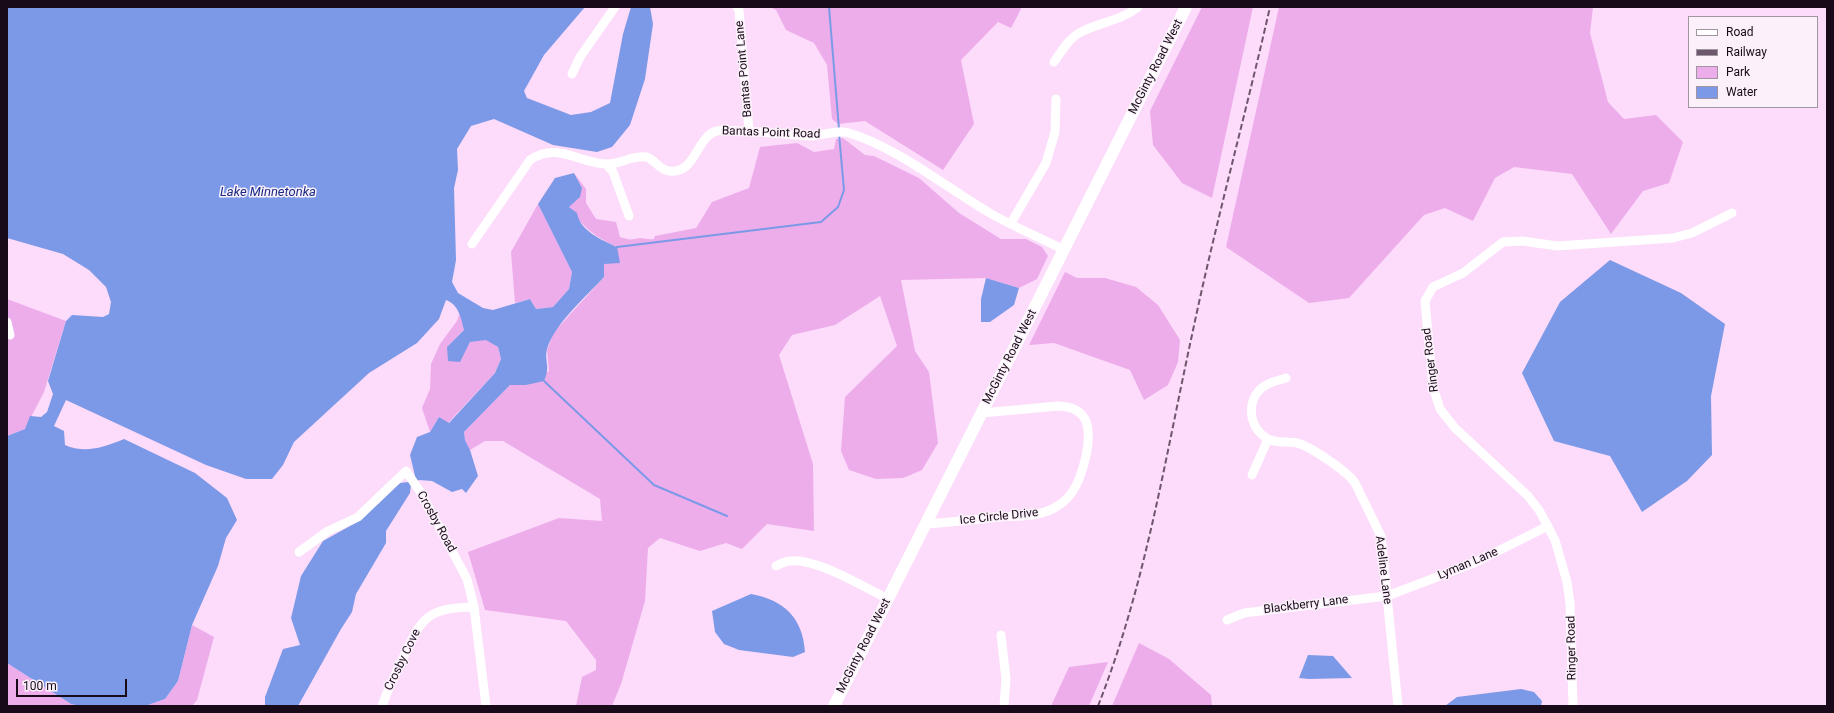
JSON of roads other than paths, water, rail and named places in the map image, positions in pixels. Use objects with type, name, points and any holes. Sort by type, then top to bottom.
[{"type":"main road","name":"McGinty Road West","points":[[834,706],[1186,7]]},
{"type":"street","points":[[572,74],[580,57],[615,7]]},
{"type":"street","name":"Bantas Point Lane","points":[[737,7],[749,131]]},
{"type":"street","points":[[1054,62],[1062,49],[1080,33],[1117,19],[1138,7]]},
{"type":"street","points":[[1011,223],[1046,163],[1055,132],[1056,99]]},
{"type":"street","name":"Bantas Point Road","points":[[472,244],[530,160],[538,155],[548,152],[559,152],[606,164],[617,164],[629,158],[641,157],[648,158],[661,168],[668,171],[679,171],[688,165],[709,135],[717,131],[749,131],[811,136],[847,132],[873,142],[989,212],[1064,250]]},
{"type":"street","points":[[606,164],[614,172],[629,216]]},
{"type":"street","name":"Ringer Road","points":[[1573,706],[1572,624],[1568,582],[1555,540],[1548,526],[1528,496],[1455,428],[1440,409],[1433,387],[1425,302],[1428,294],[1434,287],[1463,273],[1503,242],[1523,241],[1557,246],[1673,238],[1692,232],[1732,213]]},
{"type":"street","points":[[7,322],[10,335]]},
{"type":"street","points":[[1252,475],[1268,440],[1258,432],[1253,424],[1251,406],[1254,397],[1267,384],[1286,378]]},
{"type":"street","name":"Ice Circle Drive","points":[[926,524],[1045,512],[1066,500],[1074,492],[1079,481],[1090,431],[1082,415],[1075,409],[1067,406],[982,413]]},
{"type":"street","name":"Adeline Lane","points":[[1268,440],[1299,444],[1350,475],[1381,536],[1398,706]]},
{"type":"street","name":"Crosby Road","points":[[299,552],[328,531],[358,517],[406,471],[445,536],[467,579],[474,607],[486,706]]},
{"type":"street","name":"Lyman Lane","points":[[1387,596],[1474,563],[1548,526]]},
{"type":"street","points":[[776,566],[789,561],[804,562],[835,572],[888,599]]},
{"type":"street","name":"Blackberry Lane","points":[[1227,620],[1244,613],[1387,596]]},
{"type":"street","name":"Crosby Cove","points":[[382,706],[416,629],[428,617],[439,611],[450,608],[474,607]]},
{"type":"street","points":[[1001,635],[1006,679],[1004,706]]},
{"type":"water","name":"Lake Minnetonka","points":[[7,7],[585,7],[544,55],[524,91],[527,98],[571,115],[591,112],[610,103],[623,34],[631,7],[650,7],[653,24],[645,79],[630,125],[612,147],[597,152],[553,145],[494,119],[471,126],[457,149],[458,170],[454,188],[456,260],[452,282],[458,293],[483,308],[493,310],[530,299],[536,309],[553,307],[569,289],[572,272],[538,204],[555,178],[574,173],[582,188],[580,197],[569,207],[577,213],[582,225],[587,230],[617,247],[620,263],[604,264],[604,277],[564,320],[551,339],[546,353],[547,371],[544,381],[526,385],[510,385],[464,432],[465,440],[470,450],[478,476],[466,493],[462,489],[452,492],[432,481],[419,480],[411,485],[410,493],[386,531],[386,543],[356,594],[352,612],[298,706],[265,706],[265,697],[283,649],[300,645],[291,618],[301,576],[323,541],[359,521],[400,483],[408,482],[415,476],[410,455],[417,437],[430,432],[439,417],[449,423],[495,373],[501,359],[498,347],[486,340],[470,342],[460,362],[448,361],[447,347],[464,330],[457,309],[446,300],[439,319],[417,343],[369,373],[294,442],[283,465],[272,479],[246,479],[206,465],[66,400],[54,426],[64,431],[65,445],[72,448],[87,449],[110,445],[124,439],[195,473],[227,498],[237,520],[226,538],[218,566],[192,625],[178,681],[165,699],[145,706],[80,706],[71,704],[7,663],[7,436],[25,429],[30,416],[41,417],[47,412],[53,394],[48,381],[66,321],[72,315],[103,317],[109,314],[111,302],[106,287],[89,270],[63,254],[7,238]]},
{"type":"water","points":[[1610,260],[1681,293],[1725,324],[1711,396],[1712,455],[1687,481],[1642,512],[1610,456],[1554,441],[1522,373],[1560,302]]},
{"type":"water","points":[[986,278],[1019,288],[1014,305],[990,322],[981,322],[981,299]]},
{"type":"water","points":[[751,594],[773,601],[790,612],[800,629],[805,652],[793,657],[739,650],[724,644],[715,632],[712,611]]},
{"type":"water","points":[[1308,655],[1333,656],[1352,678],[1299,678]]},
{"type":"water","points":[[1521,689],[1534,692],[1542,701],[1541,706],[1445,706],[1457,697]]},
{"type":"waterway","points":[[829,7],[839,129]]},
{"type":"waterway","points":[[617,247],[821,222],[838,207],[844,190],[839,134]]},
{"type":"waterway","points":[[544,381],[654,485],[727,516]]},
{"type":"railway","points":[[1098,706],[1129,615],[1141,569],[1163,476],[1201,294],[1270,7]]}]
